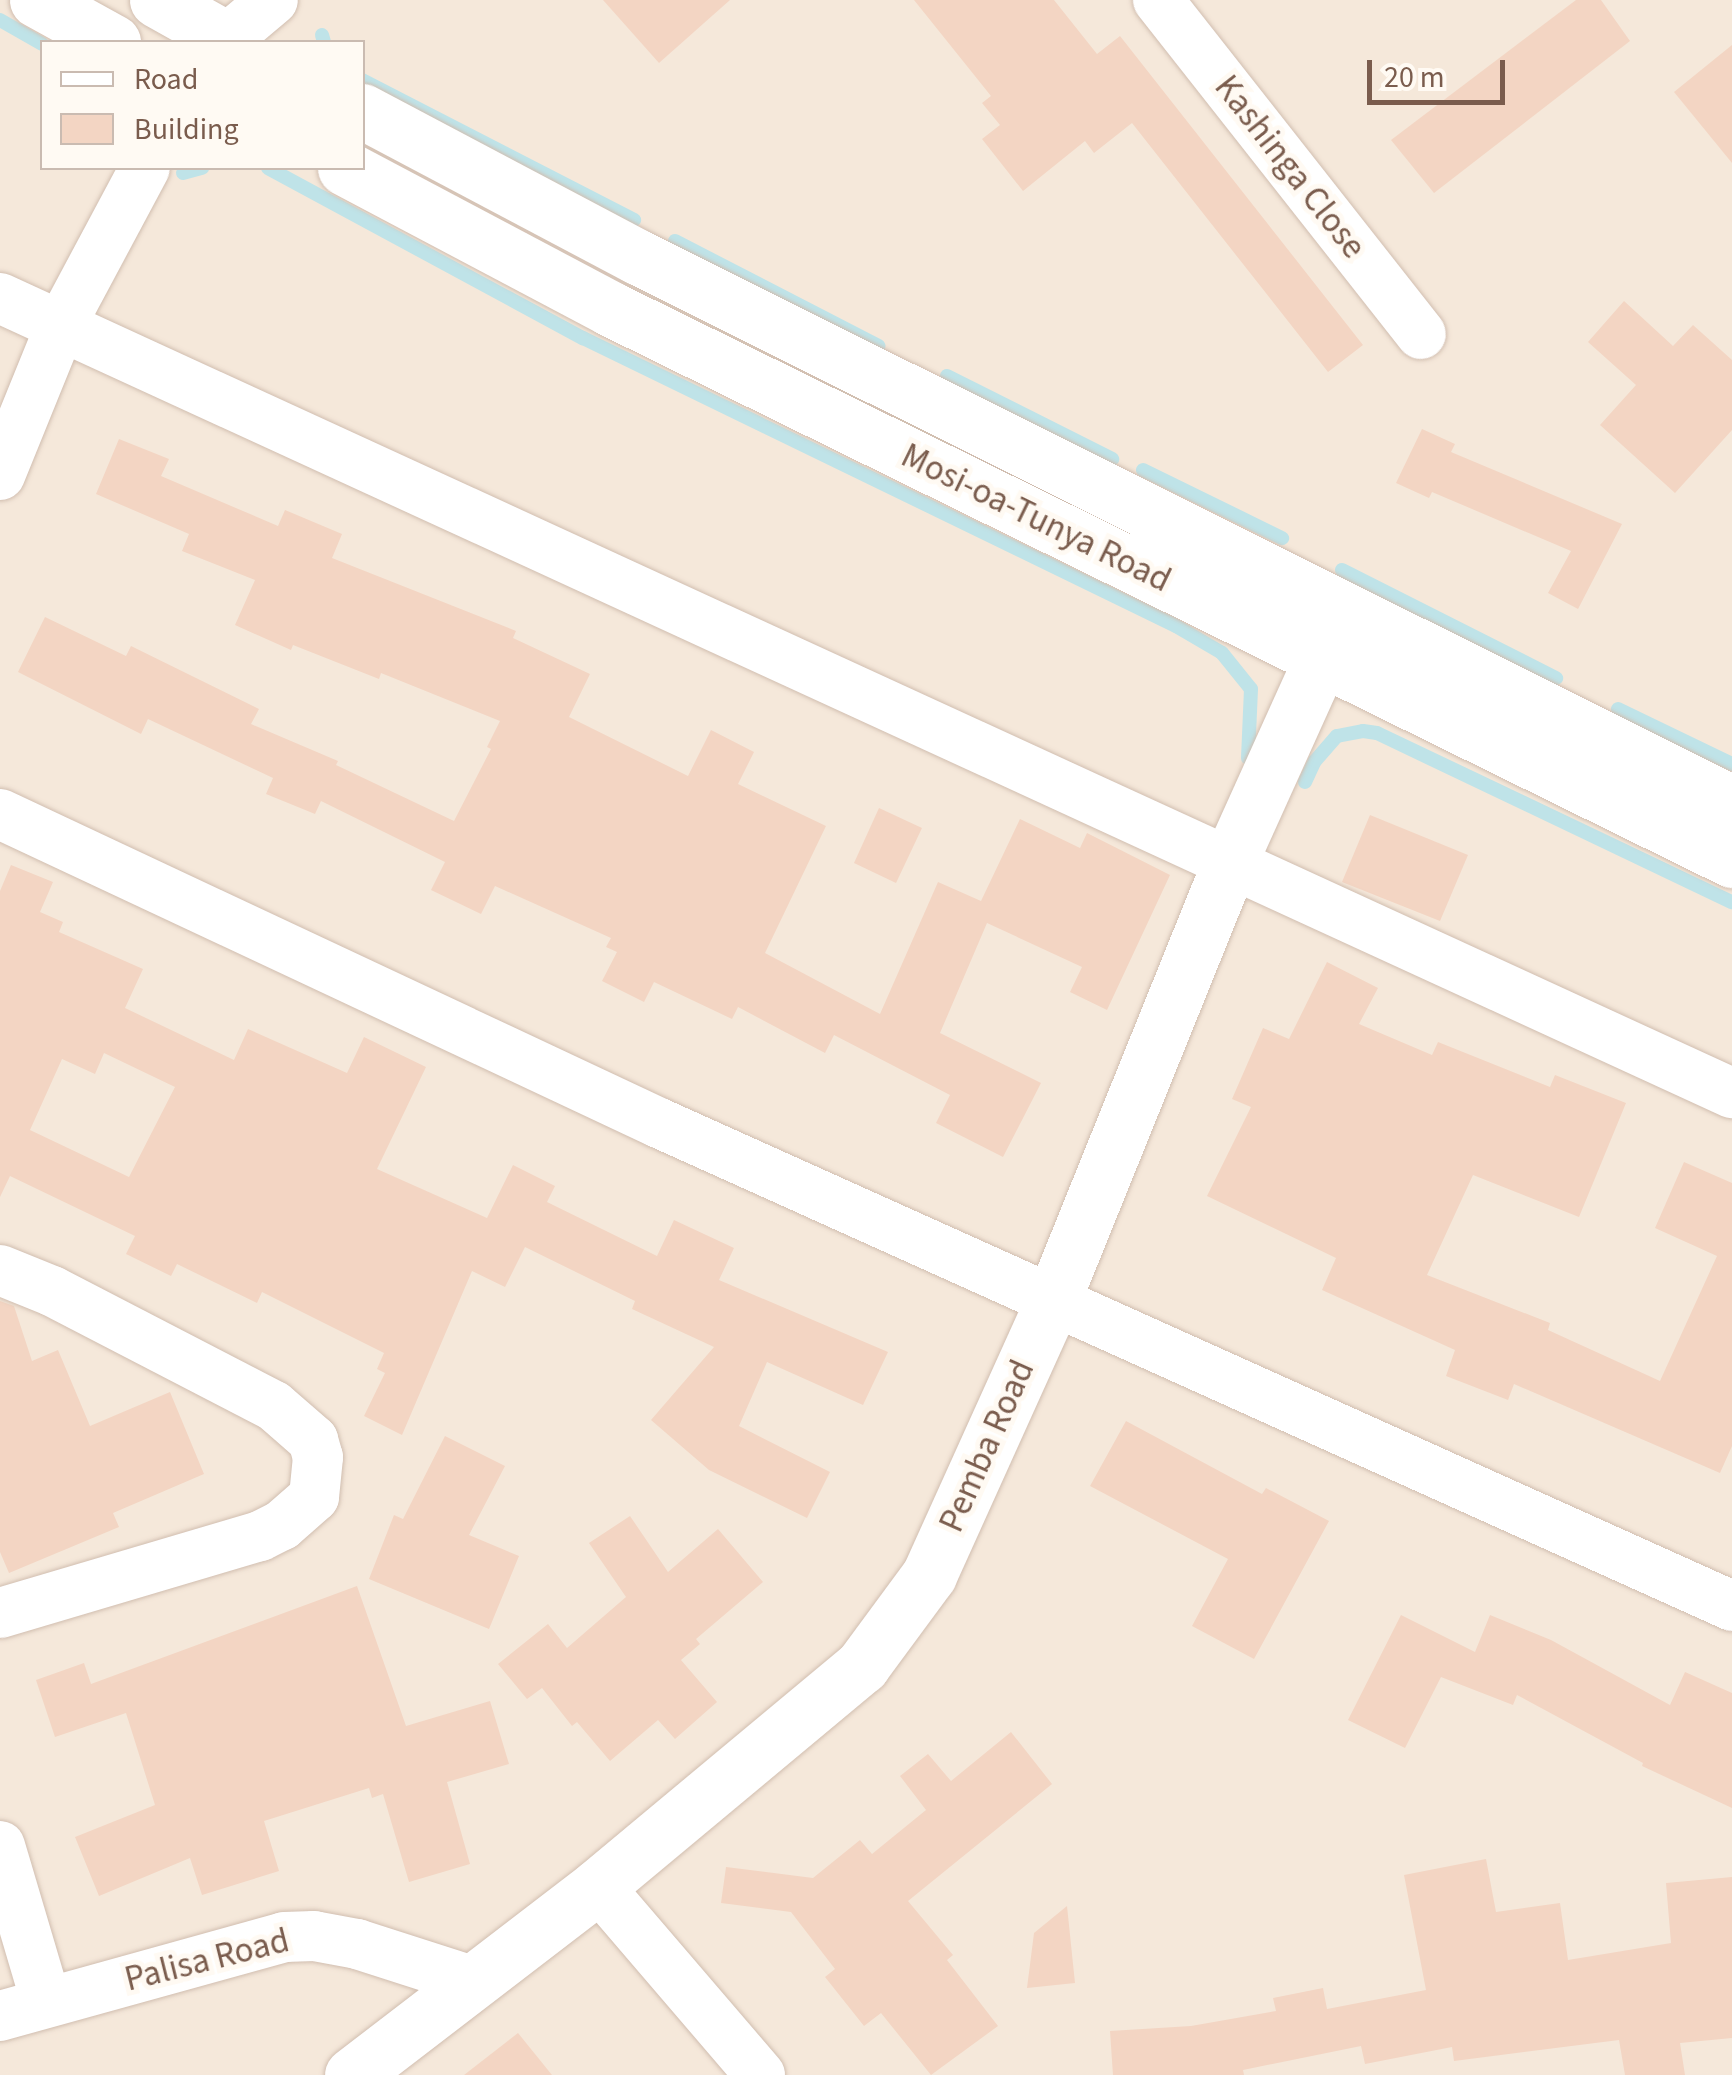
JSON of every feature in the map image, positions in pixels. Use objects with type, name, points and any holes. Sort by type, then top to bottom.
[{"type":"main road","points":[[37,0],[109,40]]},
{"type":"main road","points":[[157,0],[225,40]]},
{"type":"main road","name":"Mosi-oa-Tunya Road","points":[[365,113],[1332,635],[1732,860]]},
{"type":"main road","name":"Mosi-oa-Tunya Road","points":[[349,170],[612,308],[1332,635],[1732,803]]},
{"type":"main road","name":"Pemba Road","points":[[352,2075],[598,1886],[862,1666],[929,1575],[1053,1300],[1230,861],[1332,635]]},
{"type":"street","points":[[228,40],[273,0]]},
{"type":"street","name":"Kashinga Close","points":[[1158,0],[1421,334]]},
{"type":"street","points":[[0,475],[61,325],[144,170]]},
{"type":"street","points":[[0,298],[1732,1092]]},
{"type":"street","points":[[0,814],[659,1123],[1732,1606]]},
{"type":"street","points":[[0,1270],[52,1291],[274,1406],[313,1440],[318,1458],[314,1497],[292,1518],[260,1536],[0,1613]]},
{"type":"street","points":[[0,1846],[23,2008]]},
{"type":"street","points":[[598,1886],[760,2075]]},
{"type":"street","name":"Palisa Road","points":[[23,2008],[284,1937],[314,1936],[357,1944],[472,1981]]},
{"type":"shaded area","points":[[0,0],[1732,0],[1732,2075],[0,2075]]},
{"type":"building","points":[[603,0],[730,0],[659,63]]},
{"type":"building","points":[[914,0],[1054,0],[1097,54],[1120,36],[1363,345],[1328,372],[1132,123],[1094,153],[1085,141],[1023,191],[982,139],[1000,125],[982,103],[991,96]]},
{"type":"building","points":[[1576,0],[1601,0],[1630,41],[1434,193],[1391,140]]},
{"type":"building","points":[[1732,45],[1732,163],[1674,92]]},
{"type":"building","points":[[1624,301],[1673,346],[1693,325],[1732,360],[1732,430],[1675,493],[1600,425],[1636,385],[1588,342]]},
{"type":"building","points":[[1422,429],[1455,444],[1451,452],[1622,524],[1578,609],[1548,593],[1571,551],[1432,492],[1429,498],[1396,483]]},
{"type":"building","points":[[119,439],[169,459],[161,476],[278,526],[285,510],[342,534],[332,558],[516,631],[513,638],[590,674],[569,717],[688,776],[711,730],[754,752],[738,784],[826,826],[765,953],[880,1014],[938,882],[981,901],[1020,819],[1080,848],[1087,833],[1170,875],[1107,1010],[1070,992],[1082,967],[987,923],[940,1033],[1041,1083],[1003,1157],[936,1123],[950,1095],[834,1035],[825,1053],[738,1007],[732,1019],[654,982],[644,1002],[602,981],[617,952],[606,947],[611,938],[495,886],[481,914],[431,890],[445,862],[321,801],[315,814],[266,794],[273,778],[148,719],[141,734],[18,672],[45,617],[126,656],[131,646],[259,709],[251,724],[338,761],[336,765],[454,821],[491,749],[487,747],[500,721],[381,673],[379,679],[293,645],[291,650],[235,625],[255,580],[182,551],[189,534],[96,494]]},
{"type":"building","points":[[879,808],[922,828],[896,883],[854,863]]},
{"type":"building","points":[[1370,815],[1468,855],[1440,921],[1342,882]]},
{"type":"building","points":[[11,865],[53,882],[40,912],[63,922],[59,932],[143,969],[125,1008],[234,1060],[248,1029],[347,1073],[364,1037],[426,1067],[377,1169],[487,1218],[513,1165],[555,1186],[547,1202],[657,1256],[674,1220],[734,1248],[719,1280],[888,1352],[863,1405],[767,1362],[739,1426],[830,1472],[807,1518],[709,1470],[651,1420],[714,1347],[632,1309],[635,1301],[525,1247],[505,1287],[472,1271],[402,1435],[364,1416],[385,1373],[377,1369],[384,1353],[262,1292],[257,1303],[177,1264],[171,1276],[126,1254],[135,1236],[10,1176],[0,1197],[0,891]],"holes":[[[104,1053],[175,1087],[129,1177],[30,1130],[62,1059],[95,1074]]]},
{"type":"building","points":[[1327,962],[1378,988],[1359,1024],[1432,1055],[1438,1042],[1550,1087],[1555,1075],[1626,1103],[1579,1217],[1473,1175],[1427,1275],[1550,1323],[1548,1330],[1660,1381],[1717,1256],[1655,1228],[1684,1162],[1732,1183],[1732,1446],[1720,1473],[1514,1384],[1508,1400],[1446,1376],[1455,1350],[1322,1290],[1336,1258],[1207,1196],[1251,1107],[1232,1099],[1263,1028],[1289,1039]]},
{"type":"building","points":[[0,1301],[14,1306],[32,1361],[58,1350],[90,1426],[170,1392],[204,1474],[113,1513],[119,1527],[9,1573],[0,1552]]},
{"type":"building","points":[[1126,1421],[1262,1494],[1266,1488],[1329,1521],[1254,1659],[1192,1626],[1228,1559],[1090,1486]]},
{"type":"building","points":[[445,1436],[505,1466],[469,1535],[519,1556],[489,1629],[369,1579],[394,1515],[403,1519]]},
{"type":"building","points":[[630,1516],[668,1572],[718,1529],[763,1582],[696,1639],[700,1644],[681,1660],[717,1702],[675,1739],[658,1720],[610,1761],[577,1722],[572,1726],[542,1688],[527,1699],[498,1664],[548,1624],[567,1648],[626,1597],[589,1543]]},
{"type":"building","points":[[357,1586],[406,1726],[490,1701],[509,1764],[447,1782],[470,1864],[409,1882],[383,1794],[372,1798],[369,1788],[264,1821],[279,1871],[202,1895],[190,1858],[99,1896],[75,1837],[155,1805],[126,1713],[55,1737],[36,1680],[84,1663],[91,1684]]},
{"type":"building","points":[[1401,1615],[1475,1652],[1490,1615],[1551,1640],[1670,1705],[1685,1672],[1732,1693],[1732,1808],[1642,1766],[1643,1763],[1517,1695],[1513,1705],[1441,1677],[1405,1748],[1348,1720]]},
{"type":"building","points":[[1011,1732],[1052,1784],[908,1901],[953,1955],[947,1960],[998,2026],[931,2075],[881,2013],[864,2026],[825,1977],[835,1969],[791,1912],[721,1903],[726,1867],[813,1878],[860,1840],[872,1854],[926,1810],[900,1776],[928,1754],[951,1781]]},
{"type":"building","points":[[1486,1859],[1496,1912],[1560,1903],[1568,1960],[1671,1943],[1666,1883],[1732,1877],[1732,2038],[1680,2043],[1685,2075],[1625,2075],[1619,2040],[1454,2061],[1452,2047],[1365,2064],[1361,2046],[1243,2070],[1244,2075],[1113,2075],[1110,2031],[1191,2026],[1276,2011],[1273,1998],[1323,1988],[1327,2009],[1426,1990],[1404,1875]]},
{"type":"building","points":[[1067,1906],[1075,1983],[1027,1988],[1034,1933]]},
{"type":"building","points":[[518,2033],[552,2075],[464,2075]]},
{"type":"waterway","points":[[0,20],[40,43]]},
{"type":"waterway","points":[[322,35],[323,40]]},
{"type":"waterway","points":[[365,82],[634,220]]},
{"type":"waterway","points":[[183,173],[194,170]]},
{"type":"waterway","points":[[272,170],[583,338],[1176,626],[1222,653],[1251,689],[1248,758]]},
{"type":"waterway","points":[[675,241],[878,346]]},
{"type":"waterway","points":[[947,376],[1112,459]]},
{"type":"waterway","points":[[1143,470],[1282,538]]},
{"type":"waterway","points":[[1342,570],[1556,678]]},
{"type":"waterway","points":[[1618,709],[1732,764]]},
{"type":"waterway","points":[[1305,782],[1315,761],[1337,736],[1363,731],[1377,733],[1732,902]]}]
